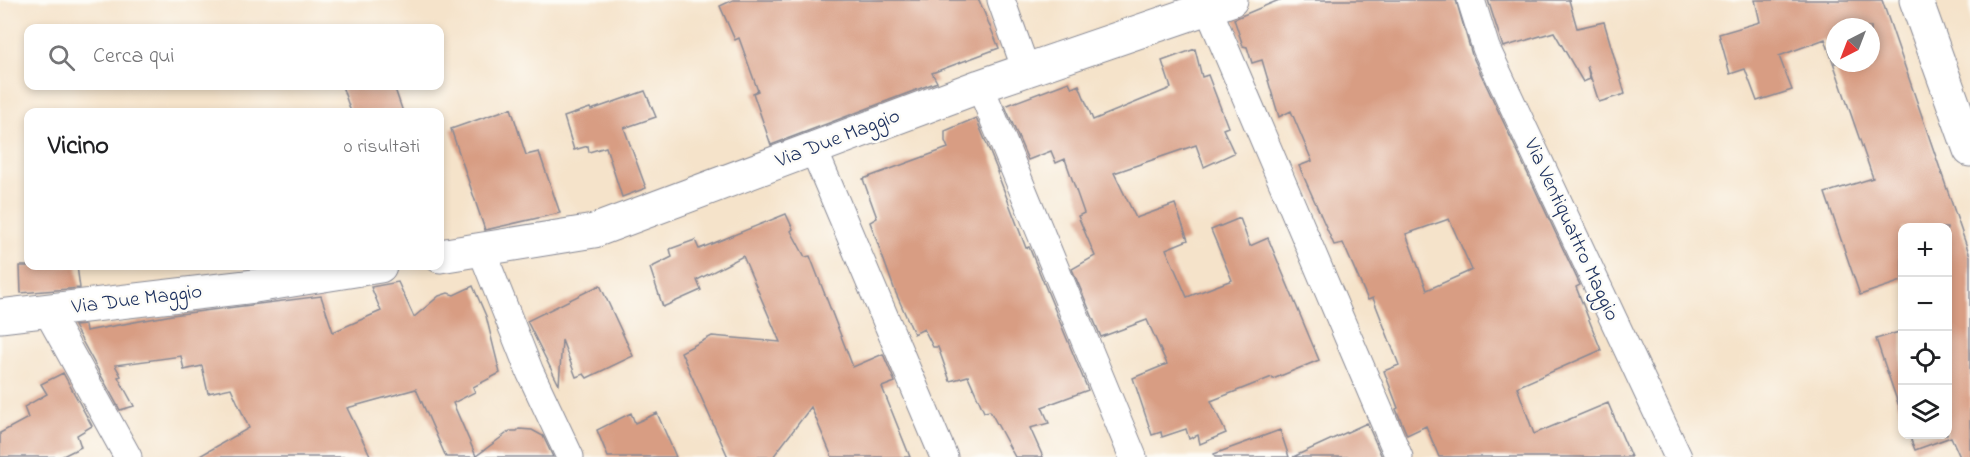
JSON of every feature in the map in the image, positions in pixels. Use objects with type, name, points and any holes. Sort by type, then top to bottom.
[{"type":"main road","points":[[1916,0],[1970,150]]},
{"type":"main road","name":"Via Due Maggio","points":[[444,255],[594,231],[980,86],[1220,4]]},
{"type":"main road","name":"Via Due Maggio","points":[[0,316],[255,286],[355,270]]},
{"type":"street","points":[[1001,0],[1026,70]]},
{"type":"street","name":"Via Ventiquattro Maggio","points":[[1471,0],[1486,48],[1678,457]]},
{"type":"street","points":[[1220,4],[1399,457]]},
{"type":"street","points":[[980,86],[1133,457]]},
{"type":"street","points":[[813,148],[944,457]]},
{"type":"street","points":[[481,249],[530,372],[570,457]]},
{"type":"street","points":[[47,311],[128,457]]},
{"type":"building","points":[[733,0],[979,0],[999,48],[932,73],[937,82],[771,145],[753,93],[758,91],[739,38],[735,40],[720,6]]},
{"type":"building","points":[[1279,0],[1456,0],[1472,55],[1580,285],[1576,287],[1601,350],[1517,387],[1534,434],[1608,403],[1631,457],[1439,457],[1426,426],[1407,435],[1384,371],[1399,365],[1373,298],[1368,300],[1343,243],[1334,245],[1299,166],[1312,161],[1291,111],[1279,117],[1262,60],[1252,63],[1247,47],[1243,46],[1234,19]],"holes":[[[1449,219],[1472,270],[1427,290],[1406,234]]]},
{"type":"building","points":[[1488,0],[1569,0],[1577,28],[1604,22],[1625,94],[1599,102],[1587,66],[1590,79],[1583,82],[1554,32],[1503,47]]},
{"type":"building","points":[[1755,0],[1882,0],[1970,256],[1970,457],[1960,457],[1952,439],[1952,223],[1898,223],[1898,282],[1860,295],[1825,193],[1873,178],[1836,72],[1880,72],[1880,18],[1826,18],[1826,42],[1825,39],[1779,56],[1792,90],[1757,101],[1745,69],[1730,74],[1719,34],[1760,22]]},
{"type":"building","points":[[1195,49],[1202,77],[1208,75],[1228,127],[1223,129],[1234,153],[1204,167],[1196,145],[1114,173],[1136,218],[1175,204],[1188,240],[1166,249],[1187,297],[1232,280],[1211,230],[1240,218],[1250,246],[1268,238],[1319,360],[1211,401],[1226,433],[1200,444],[1198,435],[1189,439],[1186,429],[1162,437],[1161,432],[1152,435],[1133,378],[1167,364],[1147,320],[1101,337],[1072,269],[1095,256],[1078,216],[1084,213],[1065,159],[1056,163],[1051,151],[1028,160],[1005,106],[1069,82],[1072,88],[1079,85],[1093,120],[1171,88],[1162,61]]},
{"type":"building","points":[[343,90],[395,90],[402,108],[350,108]]},
{"type":"building","points":[[645,91],[656,117],[624,128],[646,188],[622,197],[606,147],[589,152],[588,146],[574,150],[564,117]]},
{"type":"building","points":[[511,108],[526,155],[539,152],[560,213],[485,230],[451,129]]},
{"type":"building","points":[[976,118],[1026,248],[1029,247],[1088,390],[1042,407],[1049,423],[1030,428],[1043,457],[1015,457],[990,411],[984,412],[968,376],[950,381],[938,347],[933,347],[924,329],[914,334],[895,291],[870,222],[877,218],[863,179],[948,148],[945,131]]},
{"type":"building","points":[[786,214],[793,229],[791,231],[805,257],[810,256],[853,367],[883,354],[895,382],[882,387],[910,457],[832,457],[811,407],[773,457],[728,457],[681,352],[712,336],[780,342],[743,256],[697,280],[701,290],[663,307],[650,268],[672,257],[670,249],[695,240],[699,249]]},
{"type":"building","points":[[20,266],[24,266],[24,270],[78,270],[80,288],[21,293]]},
{"type":"building","points":[[398,282],[414,317],[439,296],[448,293],[454,295],[473,286],[486,316],[500,373],[473,387],[475,392],[453,403],[476,456],[510,431],[519,429],[532,430],[543,436],[553,457],[446,457],[416,389],[347,408],[371,457],[198,457],[249,428],[231,388],[208,393],[202,366],[184,370],[181,356],[115,365],[121,376],[118,377],[134,406],[120,410],[74,326],[85,325],[86,331],[172,315],[321,296],[333,332],[381,311],[371,287]]},
{"type":"building","points":[[600,285],[633,356],[587,378],[584,374],[576,377],[562,340],[559,385],[527,321]]},
{"type":"building","points":[[1898,332],[1898,403],[1876,339]]},
{"type":"building","points":[[63,373],[92,426],[77,435],[81,447],[61,457],[0,457],[0,433],[28,418],[24,407],[47,394],[41,384]]},
{"type":"building","points":[[631,413],[635,423],[657,413],[676,457],[608,457],[597,430]]},
{"type":"building","points":[[1367,423],[1382,457],[1293,457]]},
{"type":"building","points":[[1280,430],[1289,457],[1215,457],[1214,454]]},
{"type":"building","points":[[1911,439],[1945,439],[1915,450]]}]
